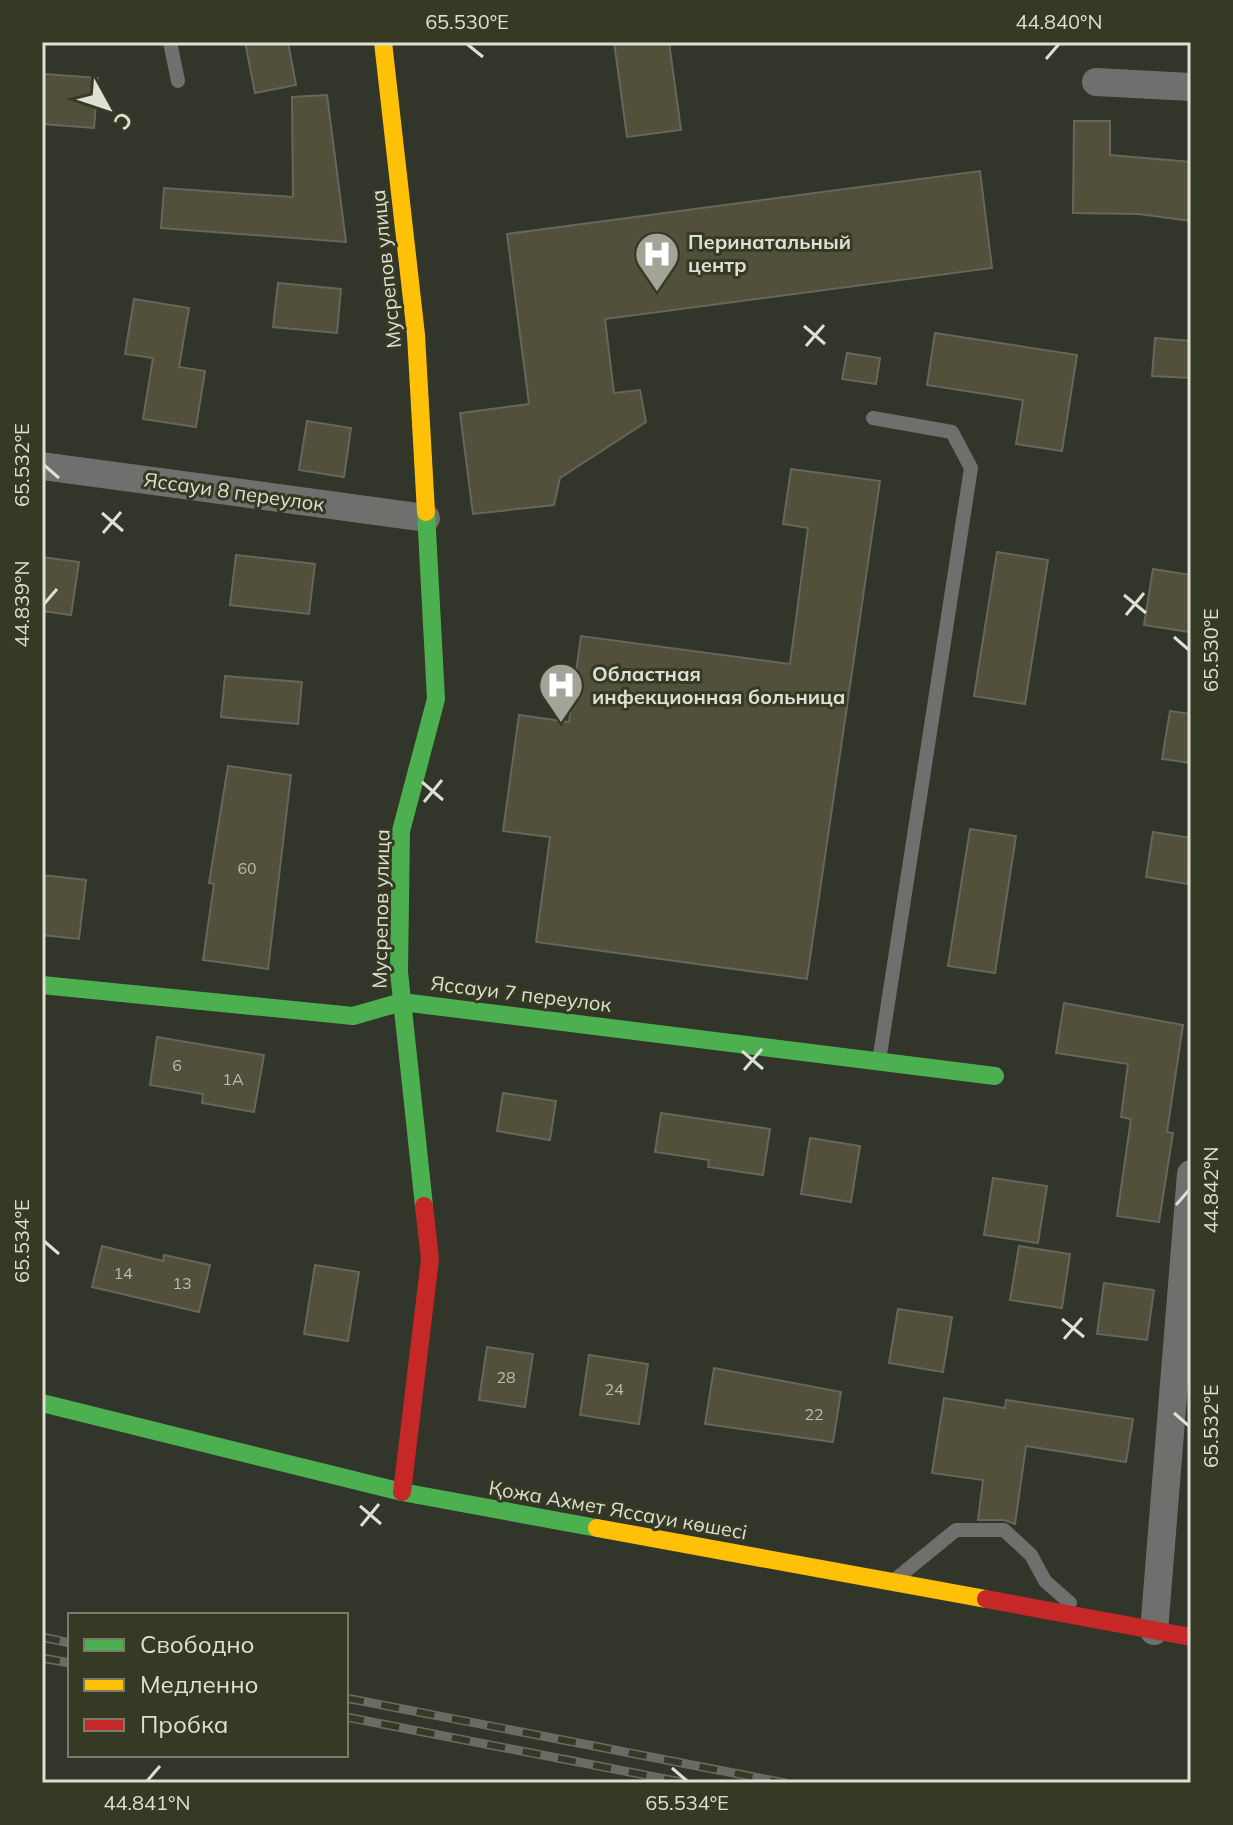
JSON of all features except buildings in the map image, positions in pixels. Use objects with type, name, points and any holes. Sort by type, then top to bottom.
[{"type":"street","name":"Мусрепов улица","points":[[383,42],[416,335],[436,699],[401,831],[399,972],[430,1259],[402,1492]]},
{"type":"street","points":[[1096,82],[1191,87]]},
{"type":"street","name":"Яссауи 8 переулок","points":[[42,466],[426,518]]},
{"type":"street","name":"Яссауи 7 переулок","points":[[42,985],[353,1016],[402,1002],[995,1076]]},
{"type":"street","points":[[1179,1631],[1191,1185]]},
{"type":"street","name":"Қожа Ахмет Яссауи көшесі","points":[[42,1403],[402,1492],[1089,1619],[1179,1631]]},
{"type":"lane","points":[[170,42],[178,81]]},
{"type":"lane","points":[[873,418],[952,432],[971,468],[879,1061]]},
{"type":"lane","points":[[892,1582],[956,1530],[1004,1530],[1031,1555],[1045,1581],[1089,1619]]},
{"type":"railway","points":[[42,1637],[68,1643]]},
{"type":"railway","points":[[42,1658],[68,1663]]},
{"type":"railway","points":[[348,1698],[785,1783]]},
{"type":"railway","points":[[348,1717],[686,1783]]},
{"type":"traffic: fast","points":[[424,1206],[399,972],[401,831],[436,699],[426,512]]},
{"type":"traffic: fast","points":[[42,985],[353,1016],[402,1002],[995,1076]]},
{"type":"traffic: fast","points":[[42,1403],[402,1492],[597,1528]]},
{"type":"traffic: slow","points":[[383,42],[416,335],[426,512]]},
{"type":"traffic: slow","points":[[597,1528],[986,1599]]},
{"type":"traffic: jam","points":[[402,1492],[430,1259],[424,1206]]},
{"type":"traffic: jam","points":[[986,1599],[1191,1637]]},
{"type":"place","name":"Перинатальный центр","points":[[657,293]]},
{"type":"place","name":"Областная инфекционная больница","points":[[561,724]]}]
